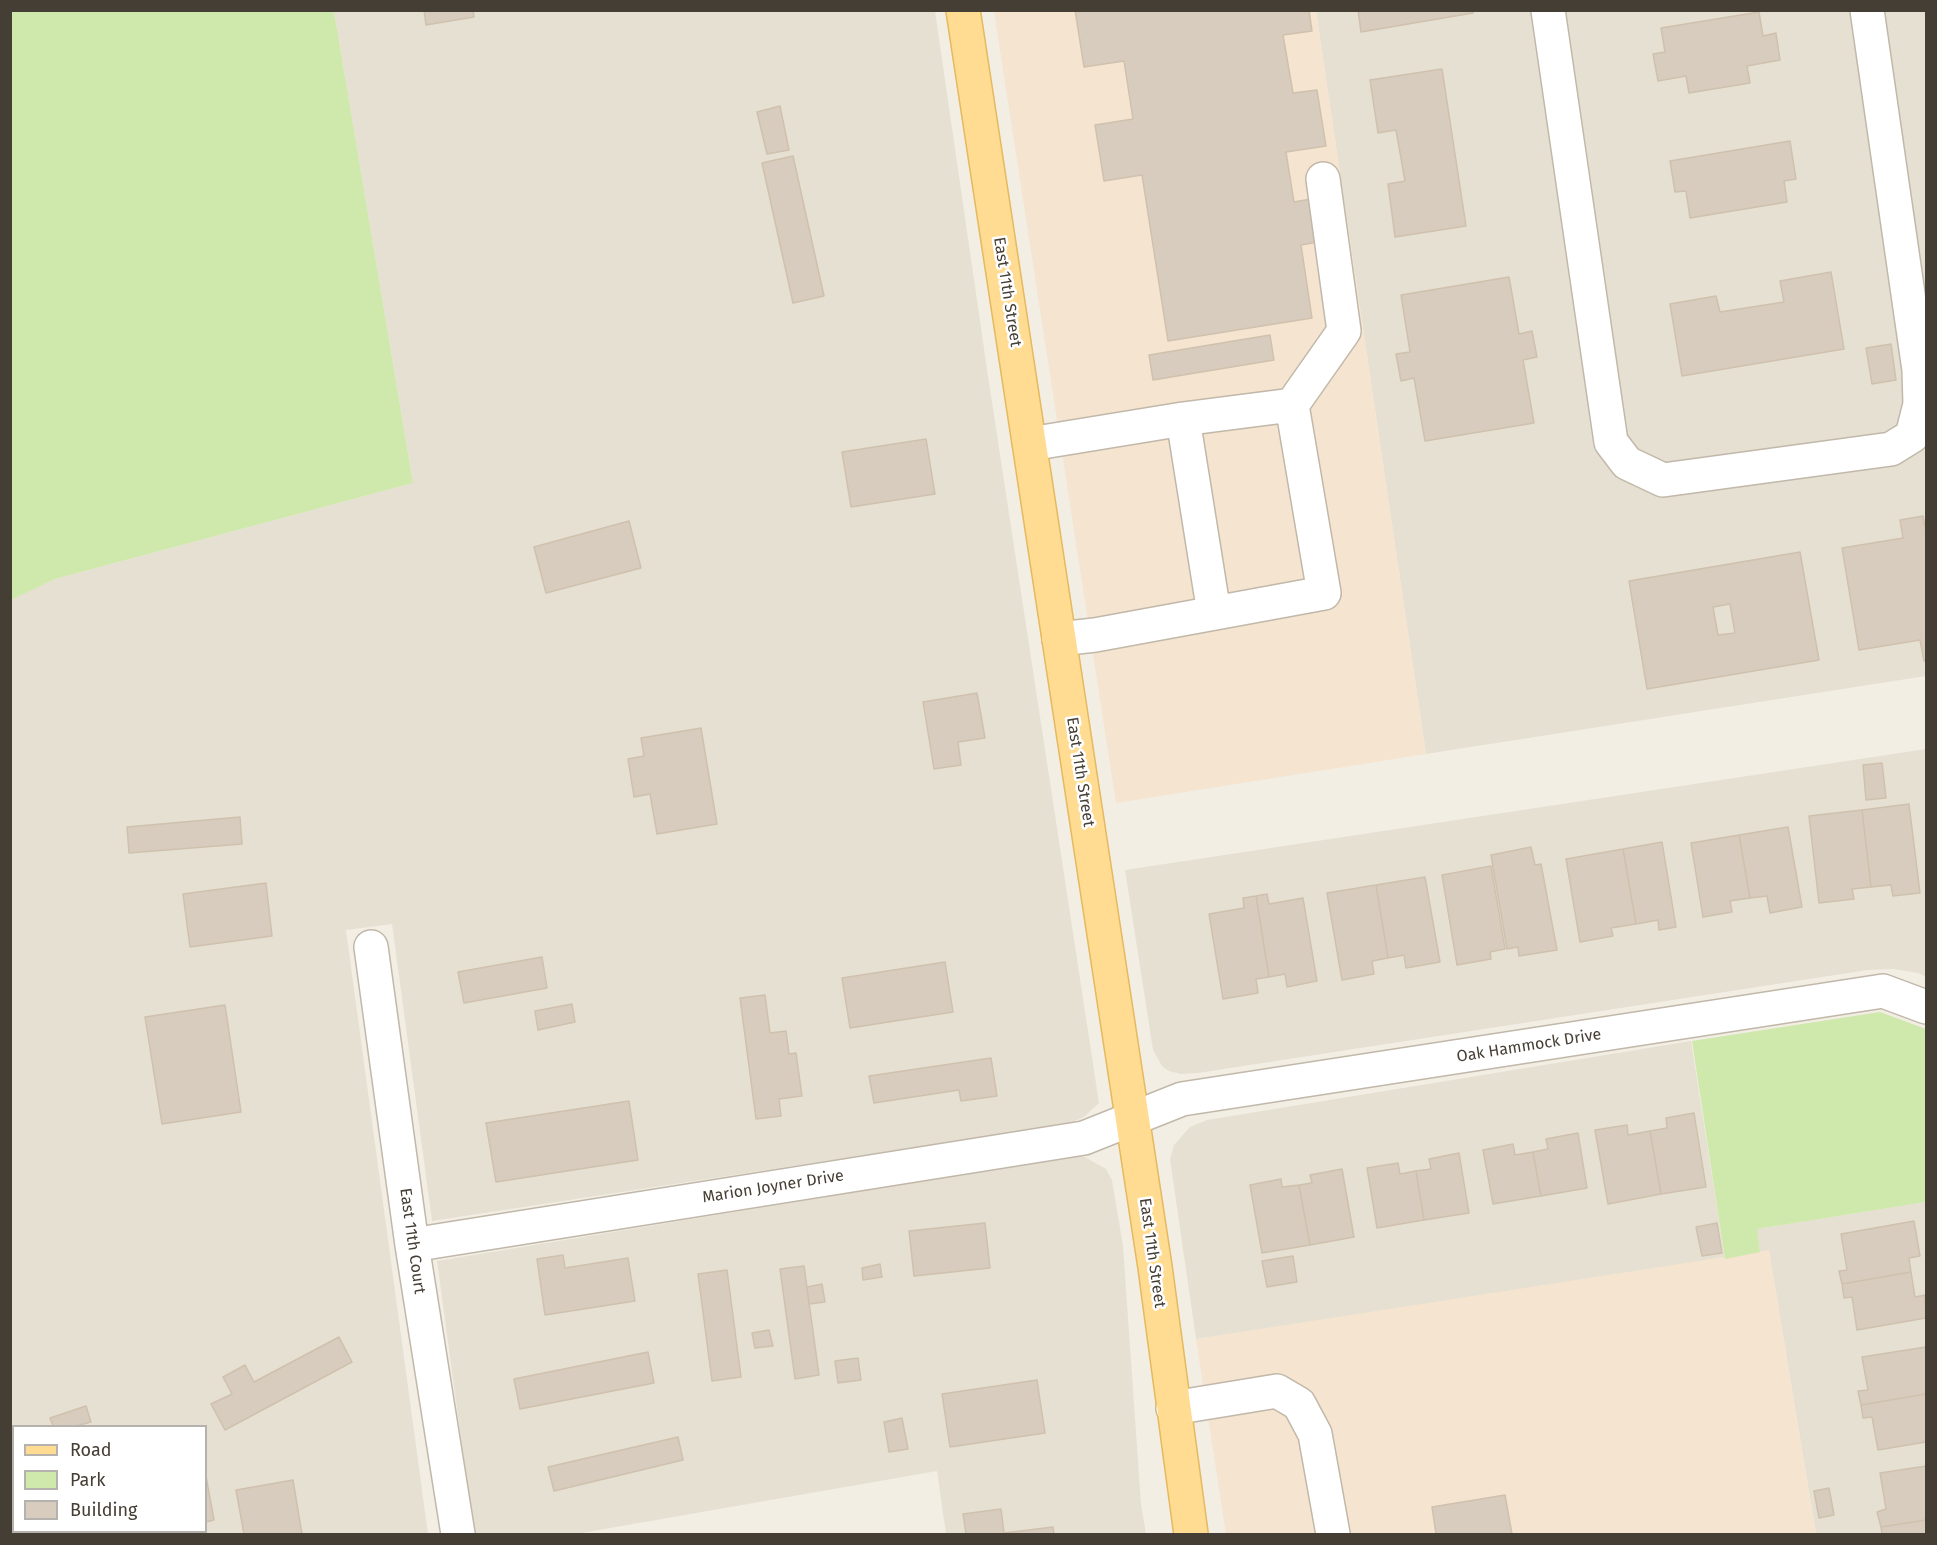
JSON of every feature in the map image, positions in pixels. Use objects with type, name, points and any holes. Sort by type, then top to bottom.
[{"type":"main road","name":"East 11th Street","points":[[963,10],[1155,1267],[1191,1534]]},
{"type":"street","points":[[1548,10],[1611,442],[1627,463],[1663,480],[1891,449],[1912,436],[1920,404],[1919,370],[1867,10]]},
{"type":"street","points":[[1059,639],[1095,635],[1324,593],[1292,405],[1344,331],[1323,178]]},
{"type":"street","points":[[1030,444],[1183,419],[1292,405]]},
{"type":"street","points":[[1183,419],[1214,613]]},
{"type":"street","name":"East 11th Court","points":[[371,947],[412,1245],[458,1534]]},
{"type":"street","name":"Oak Hammock Drive","points":[[1132,1118],[1182,1099],[1883,991],[1926,1007]]},
{"type":"street","name":"Marion Joyner Drive","points":[[412,1245],[1084,1138],[1132,1118]]},
{"type":"street","points":[[1173,1408],[1277,1392],[1299,1404],[1316,1434],[1333,1534]]},
{"type":"shaded area","points":[[334,11],[935,11],[1099,1103],[1084,1117],[1068,1124],[432,1221],[392,924],[346,930],[428,1534],[11,1534],[10,600],[55,579],[413,483]]},
{"type":"shaded area","points":[[994,11],[1316,11],[1426,754],[1116,803]]},
{"type":"shaded area","points":[[1316,11],[1926,11],[1926,676],[1426,754]]},
{"type":"shaded area","points":[[1926,749],[1926,977],[1918,973],[1894,969],[1868,970],[1198,1073],[1181,1074],[1169,1071],[1162,1066],[1153,1050],[1125,870]]},
{"type":"shaded area","points":[[1691,1041],[1725,1259],[1196,1339],[1170,1159],[1174,1145],[1190,1127],[1207,1120]]},
{"type":"shaded area","points":[[1075,1156],[1085,1157],[1106,1169],[1112,1180],[1123,1246],[1141,1504],[1146,1534],[946,1534],[937,1471],[576,1534],[474,1534],[437,1261]]},
{"type":"shaded area","points":[[1926,1202],[1926,1534],[1816,1534],[1769,1251],[1760,1252],[1757,1229]]},
{"type":"shaded area","points":[[1769,1250],[1816,1534],[1226,1534],[1196,1339]]},
{"type":"green space","points":[[10,11],[334,11],[413,483],[55,579],[11,600]]},
{"type":"green space","points":[[1880,1012],[1926,1029],[1926,1202],[1757,1229],[1760,1252],[1725,1259],[1692,1041]]},
{"type":"building","points":[[424,10],[473,10],[474,17],[426,25]]},
{"type":"building","points":[[1075,10],[1309,10],[1312,31],[1283,35],[1293,93],[1317,90],[1326,146],[1286,152],[1294,202],[1311,199],[1318,242],[1301,245],[1312,318],[1168,341],[1142,175],[1104,181],[1095,125],[1133,119],[1124,61],[1084,67]]},
{"type":"building","points":[[1358,10],[1473,10],[1473,13],[1361,32]]},
{"type":"building","points":[[1759,12],[1763,36],[1776,33],[1780,60],[1747,66],[1750,83],[1689,93],[1686,76],[1658,81],[1653,54],[1665,52],[1661,28]]},
{"type":"building","points":[[1442,69],[1466,226],[1395,237],[1388,184],[1405,181],[1396,130],[1378,133],[1370,80]]},
{"type":"building","points":[[780,106],[789,150],[767,154],[757,112]]},
{"type":"building","points":[[1790,141],[1796,179],[1784,181],[1787,202],[1690,218],[1686,191],[1675,192],[1670,161]]},
{"type":"building","points":[[793,156],[824,296],[793,303],[762,163]]},
{"type":"building","points":[[1831,272],[1844,349],[1682,376],[1670,304],[1716,296],[1720,312],[1784,302],[1780,281]]},
{"type":"building","points":[[1509,277],[1519,334],[1532,331],[1537,357],[1523,360],[1534,423],[1425,441],[1414,378],[1401,381],[1396,354],[1410,352],[1401,295]]},
{"type":"building","points":[[1270,335],[1274,360],[1153,380],[1149,355]]},
{"type":"building","points":[[1891,344],[1896,380],[1872,384],[1866,348]]},
{"type":"building","points":[[926,439],[935,494],[851,507],[842,452]]},
{"type":"building","points":[[1923,516],[1926,532],[1926,660],[1924,661],[1920,640],[1859,650],[1842,548],[1903,538],[1900,520]]},
{"type":"building","points":[[629,521],[641,568],[546,593],[534,547]]},
{"type":"building","points":[[1800,552],[1819,660],[1647,689],[1629,581]],"holes":[[[1730,604],[1735,633],[1718,635],[1713,607]]]},
{"type":"building","points":[[977,693],[985,738],[958,742],[961,765],[934,769],[923,702]]},
{"type":"building","points":[[701,728],[717,824],[657,834],[650,794],[634,797],[628,759],[644,756],[641,738]]},
{"type":"building","points":[[1882,763],[1886,798],[1866,800],[1863,765]]},
{"type":"building","points":[[1909,804],[1920,893],[1893,896],[1891,885],[1871,887],[1862,810]]},
{"type":"building","points":[[1862,810],[1871,887],[1852,889],[1854,899],[1819,903],[1809,816]]},
{"type":"building","points":[[240,817],[242,844],[129,853],[127,827]]},
{"type":"building","points":[[1788,827],[1802,907],[1770,913],[1767,896],[1750,898],[1739,835]]},
{"type":"building","points":[[1739,835],[1750,898],[1730,901],[1732,912],[1703,917],[1691,843]]},
{"type":"building","points":[[1662,842],[1676,927],[1659,930],[1658,920],[1636,924],[1623,849]]},
{"type":"building","points":[[1531,847],[1535,865],[1541,864],[1557,950],[1519,956],[1518,947],[1507,949],[1491,855]]},
{"type":"building","points":[[1623,849],[1636,924],[1611,928],[1613,936],[1580,942],[1566,859]]},
{"type":"building","points":[[1491,866],[1505,949],[1490,952],[1491,959],[1457,965],[1442,875]]},
{"type":"building","points":[[1425,877],[1440,962],[1406,968],[1404,955],[1388,958],[1376,885]]},
{"type":"building","points":[[266,883],[272,936],[190,947],[183,894]]},
{"type":"building","points":[[1376,885],[1388,958],[1372,961],[1374,974],[1342,980],[1327,893]]},
{"type":"building","points":[[1267,894],[1269,904],[1303,898],[1317,981],[1287,987],[1285,974],[1269,977],[1256,896]]},
{"type":"building","points":[[1256,896],[1269,977],[1256,979],[1258,993],[1223,999],[1209,914],[1244,908],[1243,898]]},
{"type":"building","points":[[542,957],[547,988],[464,1003],[458,972]]},
{"type":"building","points":[[945,962],[953,1012],[850,1028],[842,978]]},
{"type":"building","points":[[765,995],[770,1033],[786,1031],[789,1054],[796,1053],[802,1096],[779,1099],[781,1116],[756,1119],[740,998]]},
{"type":"building","points":[[572,1004],[575,1022],[538,1030],[535,1011]]},
{"type":"building","points":[[225,1005],[241,1112],[162,1124],[145,1017]]},
{"type":"building","points":[[991,1058],[997,1096],[961,1101],[959,1090],[874,1103],[869,1076]]},
{"type":"building","points":[[629,1101],[638,1160],[496,1182],[486,1123]]},
{"type":"building","points":[[1694,1113],[1706,1187],[1661,1194],[1650,1131],[1667,1128],[1666,1118]]},
{"type":"building","points":[[1627,1125],[1628,1135],[1650,1131],[1661,1194],[1608,1204],[1595,1130]]},
{"type":"building","points":[[1578,1133],[1587,1188],[1541,1196],[1533,1152],[1548,1149],[1546,1139]]},
{"type":"building","points":[[1513,1144],[1515,1155],[1533,1152],[1541,1196],[1493,1204],[1483,1150]]},
{"type":"building","points":[[1459,1153],[1469,1213],[1424,1220],[1416,1171],[1431,1169],[1429,1159]]},
{"type":"building","points":[[1398,1163],[1400,1174],[1416,1171],[1424,1220],[1377,1228],[1367,1168]]},
{"type":"building","points":[[1342,1169],[1354,1237],[1310,1245],[1299,1185],[1312,1183],[1310,1175]]},
{"type":"building","points":[[1281,1179],[1282,1187],[1299,1185],[1310,1245],[1262,1253],[1250,1185]]},
{"type":"building","points":[[1914,1221],[1920,1256],[1909,1258],[1911,1272],[1842,1284],[1839,1271],[1847,1270],[1841,1234]]},
{"type":"building","points":[[985,1223],[990,1268],[914,1276],[909,1231]]},
{"type":"building","points":[[1717,1223],[1722,1253],[1702,1256],[1696,1227]]},
{"type":"building","points":[[563,1255],[565,1268],[628,1258],[635,1301],[545,1315],[537,1259]]},
{"type":"building","points":[[1293,1256],[1297,1282],[1267,1287],[1262,1261]]},
{"type":"building","points":[[880,1264],[882,1277],[863,1280],[862,1268]]},
{"type":"building","points":[[804,1266],[819,1375],[795,1379],[780,1269]]},
{"type":"building","points":[[727,1270],[741,1377],[712,1381],[698,1274]]},
{"type":"building","points":[[1911,1272],[1915,1297],[1925,1295],[1926,1318],[1857,1330],[1852,1297],[1844,1298],[1842,1284]]},
{"type":"building","points":[[822,1284],[825,1302],[809,1304],[807,1287]]},
{"type":"building","points":[[769,1330],[773,1346],[755,1348],[752,1333]]},
{"type":"building","points":[[339,1337],[352,1362],[225,1430],[211,1404],[232,1394],[223,1377],[245,1365],[254,1382]]},
{"type":"building","points":[[1926,1347],[1926,1394],[1861,1405],[1858,1391],[1868,1390],[1862,1357]]},
{"type":"building","points":[[648,1352],[654,1383],[520,1409],[514,1379]]},
{"type":"building","points":[[858,1358],[861,1380],[838,1383],[835,1361]]},
{"type":"building","points":[[1037,1380],[1045,1433],[950,1447],[942,1394]]},
{"type":"building","points":[[1926,1394],[1926,1442],[1878,1450],[1872,1417],[1863,1418],[1861,1405]]},
{"type":"building","points":[[86,1406],[91,1422],[80,1425],[53,1425],[50,1418]]},
{"type":"building","points":[[902,1418],[908,1449],[889,1452],[884,1422]]},
{"type":"building","points":[[678,1437],[683,1460],[554,1491],[548,1467]]},
{"type":"building","points":[[1926,1466],[1926,1520],[1881,1527],[1877,1512],[1886,1509],[1880,1473]]},
{"type":"building","points":[[293,1480],[302,1534],[244,1534],[236,1490]]},
{"type":"building","points":[[207,1482],[214,1520],[207,1522]]},
{"type":"building","points":[[1829,1488],[1834,1515],[1819,1518],[1814,1491]]},
{"type":"building","points":[[1505,1495],[1512,1534],[1436,1534],[1432,1507]]},
{"type":"building","points":[[1001,1509],[1004,1533],[1053,1527],[1054,1534],[966,1534],[963,1514]]},
{"type":"building","points":[[1926,1520],[1926,1534],[1882,1534],[1881,1527]]}]
